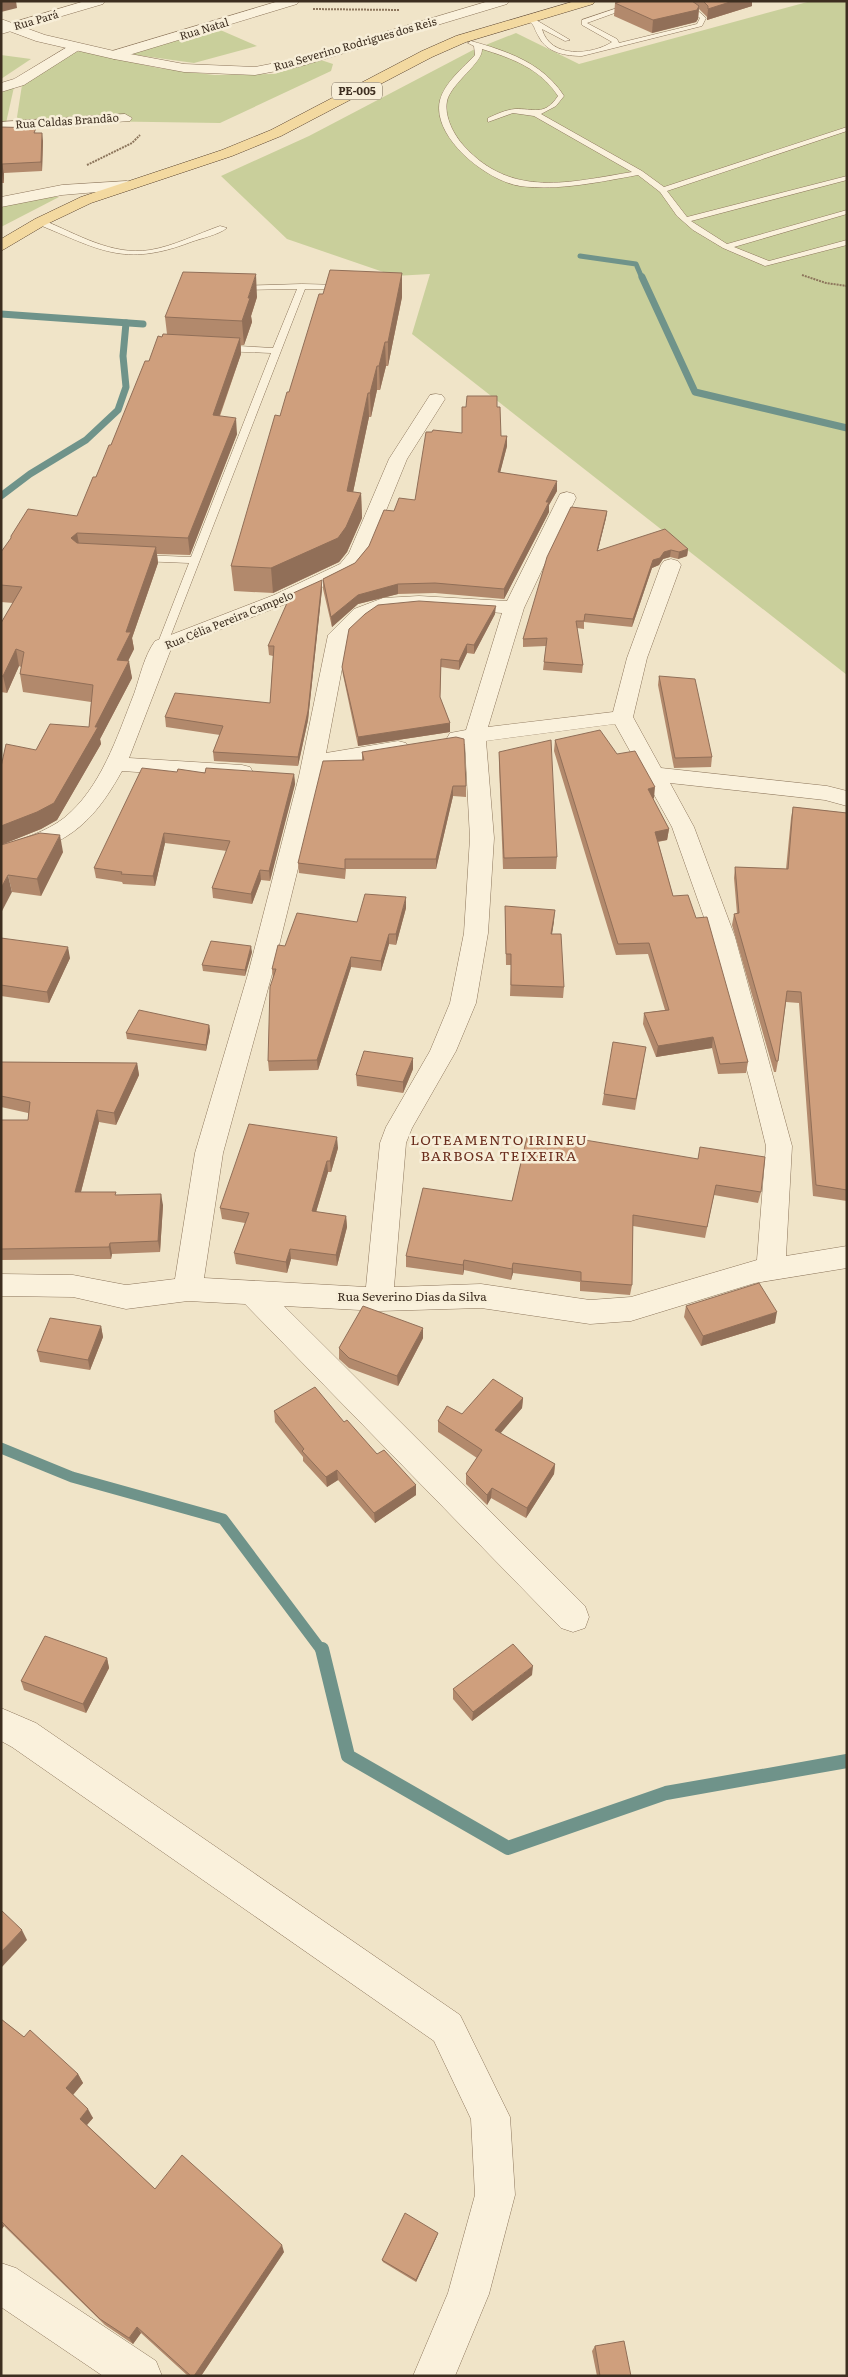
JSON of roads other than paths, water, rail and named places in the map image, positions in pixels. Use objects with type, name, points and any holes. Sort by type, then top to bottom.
[{"type":"main road","name":"PE-005","points":[[1,246],[40,222],[86,200],[227,153],[276,133],[427,54],[461,39],[534,21],[589,1]]},
{"type":"street","name":"Rua Pará","points":[[4,27],[99,1]]},
{"type":"street","name":"Rua Severino Rodrigues dos Reis","points":[[4,27],[74,47],[184,68],[255,71],[293,64],[503,1]]},
{"type":"street","name":"Rua Natal","points":[[114,55],[289,3]]},
{"type":"street","points":[[1,88],[19,82],[74,47]]},
{"type":"street","points":[[4,129],[14,104],[19,82]]},
{"type":"street","name":"Rua Caldas Brandão","points":[[4,129],[125,118]]},
{"type":"street","points":[[1,202],[40,193],[82,188],[127,186]]},
{"type":"street","name":"Rua Célia Pereira Campelo","points":[[1,854],[44,838],[73,823],[89,807],[116,764],[162,646],[281,599],[346,568],[358,555],[398,459],[436,399]]},
{"type":"street","points":[[379,1299],[393,1143],[399,1128],[444,1052],[454,1028],[463,1003],[476,933],[482,838],[474,736],[514,608],[567,498]]},
{"type":"street","points":[[671,565],[637,658],[622,717],[683,827],[722,937],[779,1146],[771,1269]]},
{"type":"street","points":[[188,1289],[209,1153],[260,974],[305,771],[338,635],[353,619],[372,607],[403,602],[514,608]]},
{"type":"street","points":[[305,771],[427,743],[622,717]]},
{"type":"street","points":[[116,764],[262,773]]},
{"type":"street","points":[[653,774],[827,792],[847,799]]},
{"type":"street","name":"Rua Severino Dias da Silva","points":[[1,1285],[74,1286],[126,1297],[188,1289],[379,1299],[481,1296],[590,1312],[631,1309],[755,1272],[847,1257]]},
{"type":"street","points":[[252,1292],[573,1616]]},
{"type":"street","points":[[1,1724],[24,1735],[447,2028],[490,2117],[495,2195],[468,2294],[434,2376]]},
{"type":"street","points":[[1,2283],[141,2376]]},
{"type":"lane","points":[[607,49],[616,43],[615,40],[584,24],[584,21],[645,1]]},
{"type":"lane","points":[[534,21],[546,44],[565,53],[582,54],[700,25],[703,18],[697,12],[673,1]]},
{"type":"lane","points":[[534,21],[567,40]]},
{"type":"lane","points":[[461,39],[532,66],[557,88],[561,96],[558,102],[536,114]]},
{"type":"lane","points":[[477,45],[478,55],[454,83],[443,105],[446,119],[465,154],[506,180],[518,184],[576,182],[639,173]]},
{"type":"lane","points":[[491,120],[507,111],[523,111],[536,114],[639,173],[663,190],[685,220],[710,238],[768,264],[847,242]]},
{"type":"lane","points":[[663,190],[847,129]]},
{"type":"lane","points":[[685,220],[847,178]]},
{"type":"lane","points":[[728,246],[847,212]]},
{"type":"lane","points":[[40,222],[107,249],[129,253],[158,250],[223,228]]},
{"type":"lane","points":[[162,646],[302,286]]},
{"type":"lane","points":[[228,288],[302,286],[350,288]]},
{"type":"lane","points":[[212,348],[276,351]]},
{"type":"lane","points":[[127,557],[194,560]]},
{"type":"waterway","points":[[580,256],[636,264],[642,278]]},
{"type":"waterway","points":[[642,277],[695,392],[847,428]]},
{"type":"waterway","points":[[1,314],[143,324]]},
{"type":"waterway","points":[[1,496],[30,474],[86,440],[118,410],[126,387],[123,356],[126,323]]},
{"type":"waterway","points":[[1,1448],[72,1477],[223,1519],[322,1651]]},
{"type":"waterway","points":[[322,1649],[348,1756],[508,1848],[666,1793],[847,1761]]},
{"type":"district","name":"LOTEAMENTO IRINEU BARBOSA TEIXEIRA","points":[[499,1148]]}]
